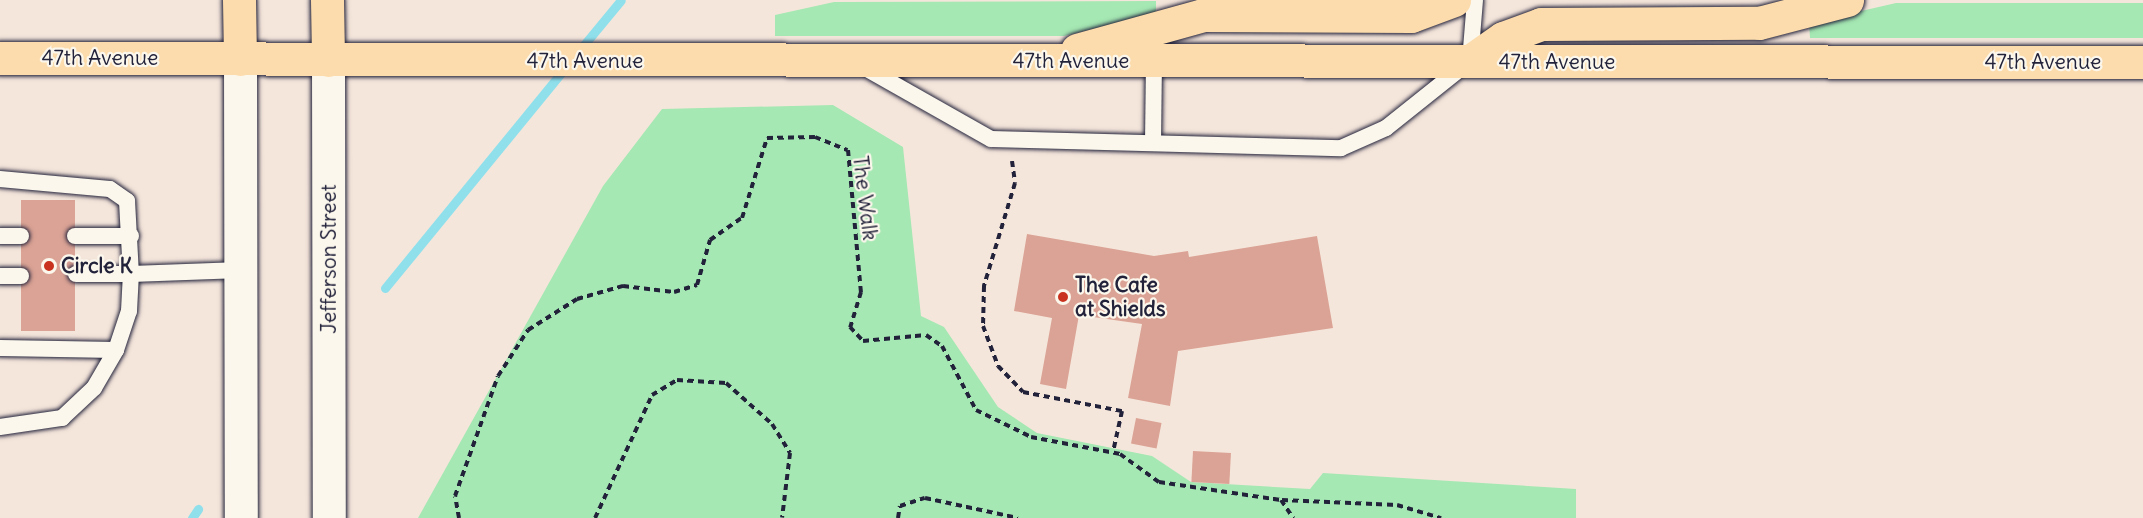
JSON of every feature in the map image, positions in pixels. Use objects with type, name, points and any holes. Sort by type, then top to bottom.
[{"type":"main road","points":[[239,0],[241,518]]},
{"type":"main road","name":"Jefferson Street","points":[[327,0],[329,518]]},
{"type":"main road","points":[[1038,61],[1203,15],[1411,16],[1454,0]]},
{"type":"main road","points":[[1470,61],[1503,38],[1541,24],[1759,23],[1847,0]]},
{"type":"main road","name":"47th Avenue","points":[[0,58],[466,61],[2143,62]]},
{"type":"lane","points":[[851,60],[991,139],[1341,148],[1386,128],[1470,61],[1475,0]]},
{"type":"lane","points":[[1153,143],[1155,61]]},
{"type":"lane","points":[[0,179],[111,189],[127,201],[131,236],[129,311],[116,350],[94,388],[62,418],[0,427]]},
{"type":"lane","points":[[0,236],[21,236]]},
{"type":"lane","points":[[75,236],[131,236]]},
{"type":"lane","points":[[76,274],[241,270]]},
{"type":"lane","points":[[0,276],[21,276]]},
{"type":"lane","points":[[0,348],[116,350]]},
{"type":"path","name":"The Walk","points":[[459,518],[455,496],[498,376],[528,330],[577,299],[623,286],[674,292],[696,285],[710,240],[742,218],[767,138],[815,137],[848,150],[861,292],[850,327],[863,341],[926,335],[942,346],[976,410],[1031,437],[1113,452],[1160,482],[1281,500],[1397,505],[1441,518]]},
{"type":"path","points":[[1010,140],[1015,183],[984,286],[984,326],[998,366],[1023,392],[1122,411],[1113,452]]},
{"type":"path","points":[[595,518],[652,395],[677,380],[726,383],[772,424],[790,453],[782,518]]},
{"type":"path","points":[[898,518],[900,506],[925,498],[1018,518]]},
{"type":"path","points":[[1281,500],[1293,518]]},
{"type":"green space","points":[[1156,1],[1156,14],[1064,36],[775,36],[775,15],[834,2]]},
{"type":"green space","points":[[1896,3],[2143,3],[2143,38],[1810,38],[1809,23]]},
{"type":"green space","points":[[833,105],[903,147],[921,316],[944,327],[998,407],[1037,433],[1152,456],[1191,482],[1310,489],[1323,473],[1576,489],[1576,518],[418,518],[603,186],[662,109]]},
{"type":"building","points":[[21,200],[75,200],[75,331],[21,331]]},
{"type":"building","points":[[1027,234],[1154,256],[1188,251],[1189,257],[1317,236],[1333,328],[1178,351],[1170,406],[1128,398],[1142,324],[1079,315],[1066,389],[1040,384],[1052,318],[1014,311]]},
{"type":"building","points":[[1136,418],[1162,423],[1157,448],[1131,444]]},
{"type":"building","points":[[1193,451],[1231,453],[1229,484],[1191,482]]},
{"type":"waterway","points":[[578,52],[621,0]]},
{"type":"waterway","points":[[385,288],[566,67]]},
{"type":"waterway","points":[[192,518],[198,509]]},
{"type":"place","name":"Circle K","points":[[49,266]]},
{"type":"place","name":"The Cafe at Shields","points":[[1063,297]]}]
